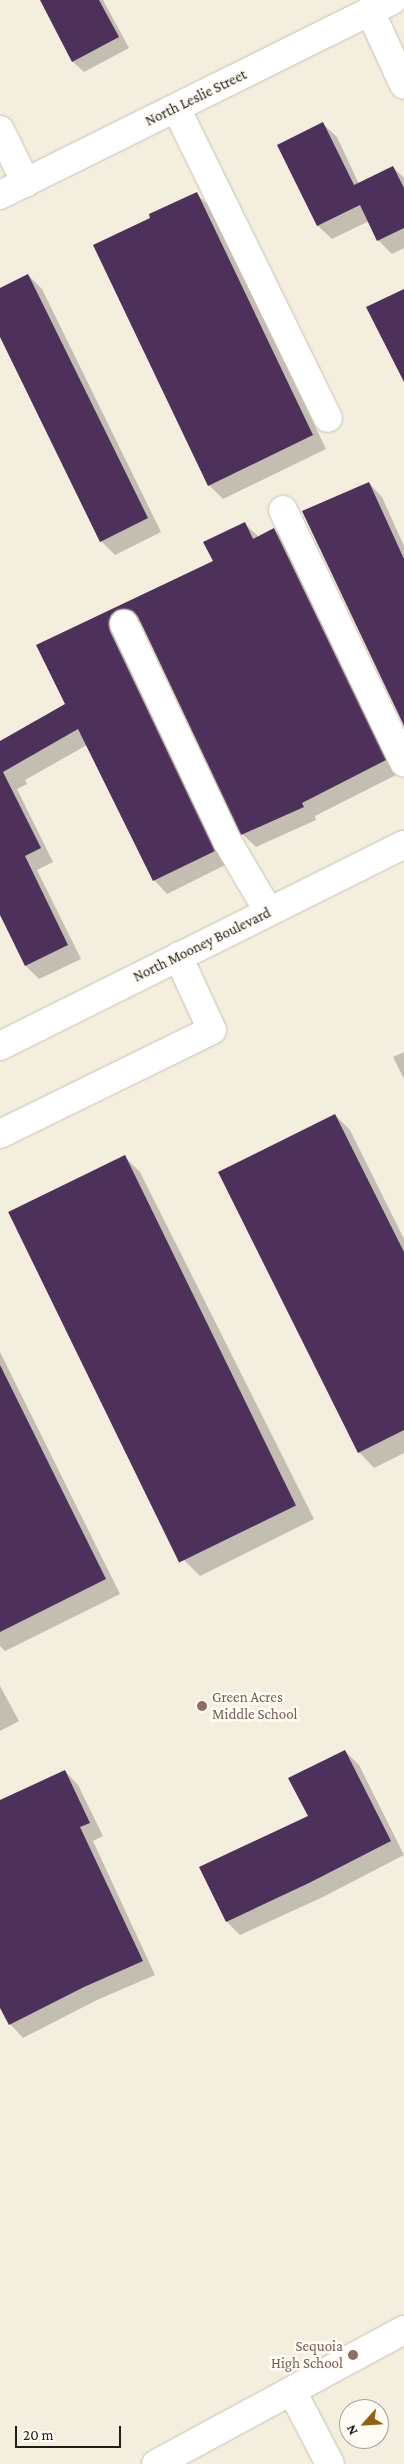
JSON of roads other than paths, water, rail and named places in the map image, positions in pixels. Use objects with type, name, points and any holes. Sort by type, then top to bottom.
[{"type":"street","points":[[381,6],[404,84]]},
{"type":"street","name":"North Leslie Street","points":[[0,195],[381,6]]},
{"type":"street","points":[[176,108],[328,418]]},
{"type":"street","points":[[0,130],[26,183]]},
{"type":"street","points":[[283,510],[404,762]]},
{"type":"street","points":[[124,624],[227,841],[269,912]]},
{"type":"street","name":"North Mooney Boulevard","points":[[1,1044],[404,845]]},
{"type":"street","points":[[0,1134],[212,1030],[178,956]]},
{"type":"street","points":[[156,2464],[404,2330]]},
{"type":"street","points":[[292,2391],[330,2464]]},
{"type":"place","name":"Green Acres Middle School","points":[[202,1706]]},
{"type":"place","name":"Sequoia High School","points":[[353,2355]]}]
